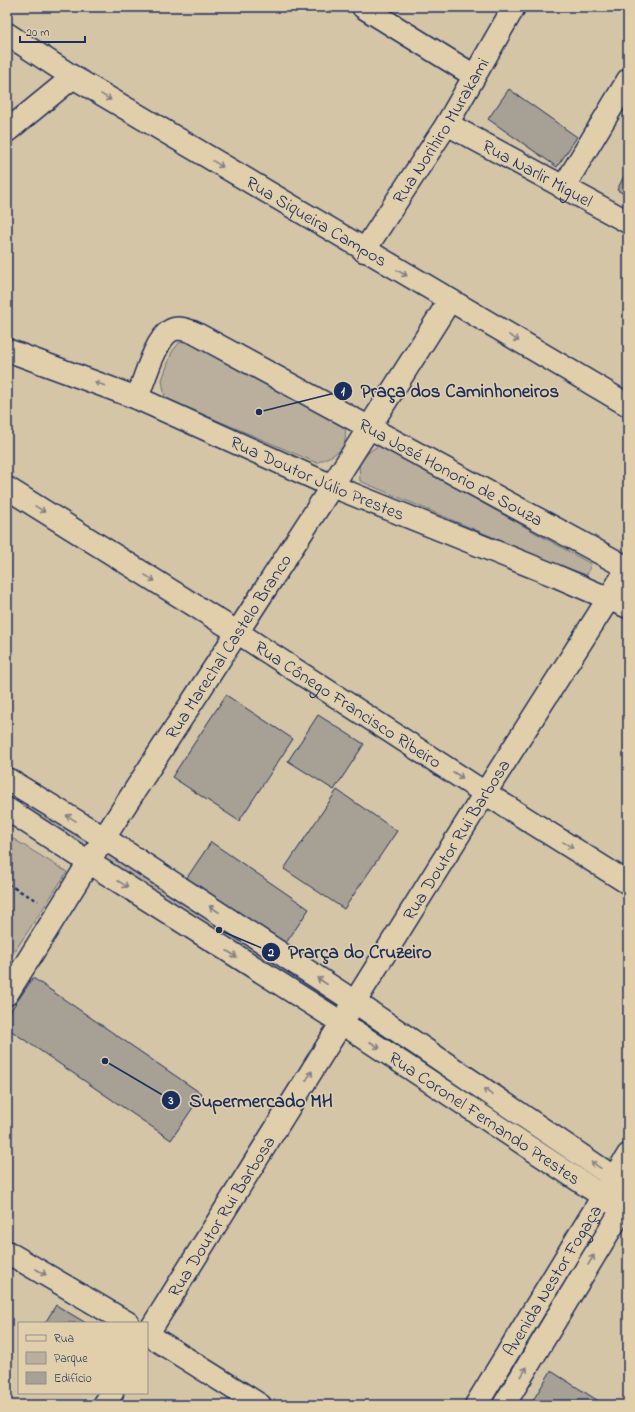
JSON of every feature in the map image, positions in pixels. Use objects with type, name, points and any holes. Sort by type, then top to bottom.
[{"type":"street","points":[[363,7],[473,75]]},
{"type":"street","name":"Rua Norihiro Murakami","points":[[364,251],[447,124],[473,75],[514,7]]},
{"type":"street","name":"Rua Siqueira Campos","points":[[7,34],[73,77],[364,251],[450,300],[628,406]]},
{"type":"street","points":[[7,131],[73,77]]},
{"type":"street","points":[[563,188],[628,80]]},
{"type":"street","name":"Rua Narlir Miguel","points":[[447,124],[628,222]]},
{"type":"street","name":"Rua Marechal Castelo Branco","points":[[7,994],[90,863],[104,838],[370,428],[450,300]]},
{"type":"street","name":"Rua José Honorio de Souza","points":[[137,398],[160,340],[171,330],[183,329],[195,333],[628,568]]},
{"type":"street","name":"Rua Doutor Júlio Prestes","points":[[7,350],[137,398],[332,486],[556,576],[618,603]]},
{"type":"street","name":"Rua Cônego Francisco Ribeiro","points":[[7,488],[237,632],[485,793],[628,883]]},
{"type":"street","name":"Rua Doutor Rui Barbosa","points":[[148,1333],[485,793],[618,603],[628,568]]},
{"type":"street","name":"Rua Coronel Fernando Prestes","points":[[8,782],[104,838],[355,1002],[615,1187],[626,1206]]},
{"type":"street","name":"Rua Coronel Fernando Prestes","points":[[7,809],[342,1024],[615,1187]]},
{"type":"street","points":[[262,973],[277,951]]},
{"type":"street","name":"Avenida Nestor Fogaça","points":[[476,1405],[615,1187],[628,1155]]},
{"type":"street","name":"Avenida Nestor Fogaça","points":[[509,1398],[626,1206]]},
{"type":"street","points":[[7,1252],[126,1322]]},
{"type":"street","points":[[148,1336],[260,1405]]},
{"type":"street","points":[[493,1378],[509,1398]]},
{"type":"street","points":[[104,1405],[111,1394]]},
{"type":"path","points":[[7,884],[59,912]]},
{"type":"green space","points":[[188,340],[345,426],[346,435],[343,446],[336,453],[317,463],[165,398],[162,380],[172,352],[179,343]]},
{"type":"green space","points":[[379,445],[591,564],[587,575],[561,566],[360,481],[359,464],[369,452]]},
{"type":"green space","points":[[7,786],[598,1171],[592,1178],[7,802]]},
{"type":"green space","points":[[7,835],[67,872],[7,963]]},
{"type":"building","points":[[509,89],[577,137],[557,167],[488,119]]},
{"type":"building","points":[[628,168],[628,196],[617,190]]},
{"type":"building","points":[[226,695],[293,739],[239,821],[172,777]]},
{"type":"building","points":[[318,715],[364,744],[334,790],[288,761]]},
{"type":"building","points":[[337,790],[397,831],[344,909],[284,869]]},
{"type":"building","points":[[211,842],[309,909],[284,946],[186,879]]},
{"type":"building","points":[[33,978],[202,1094],[171,1140],[7,1028],[7,1016]]},
{"type":"building","points":[[56,1305],[84,1322],[46,1322]]},
{"type":"building","points":[[551,1371],[605,1405],[530,1405]]},
{"type":"place","name":"Praça dos Caminhoneiros","points":[[259,412]]},
{"type":"place","name":"Prarça do Cruzeiro","points":[[219,930]]},
{"type":"place","name":"Supermercado MH","points":[[105,1061]]}]
